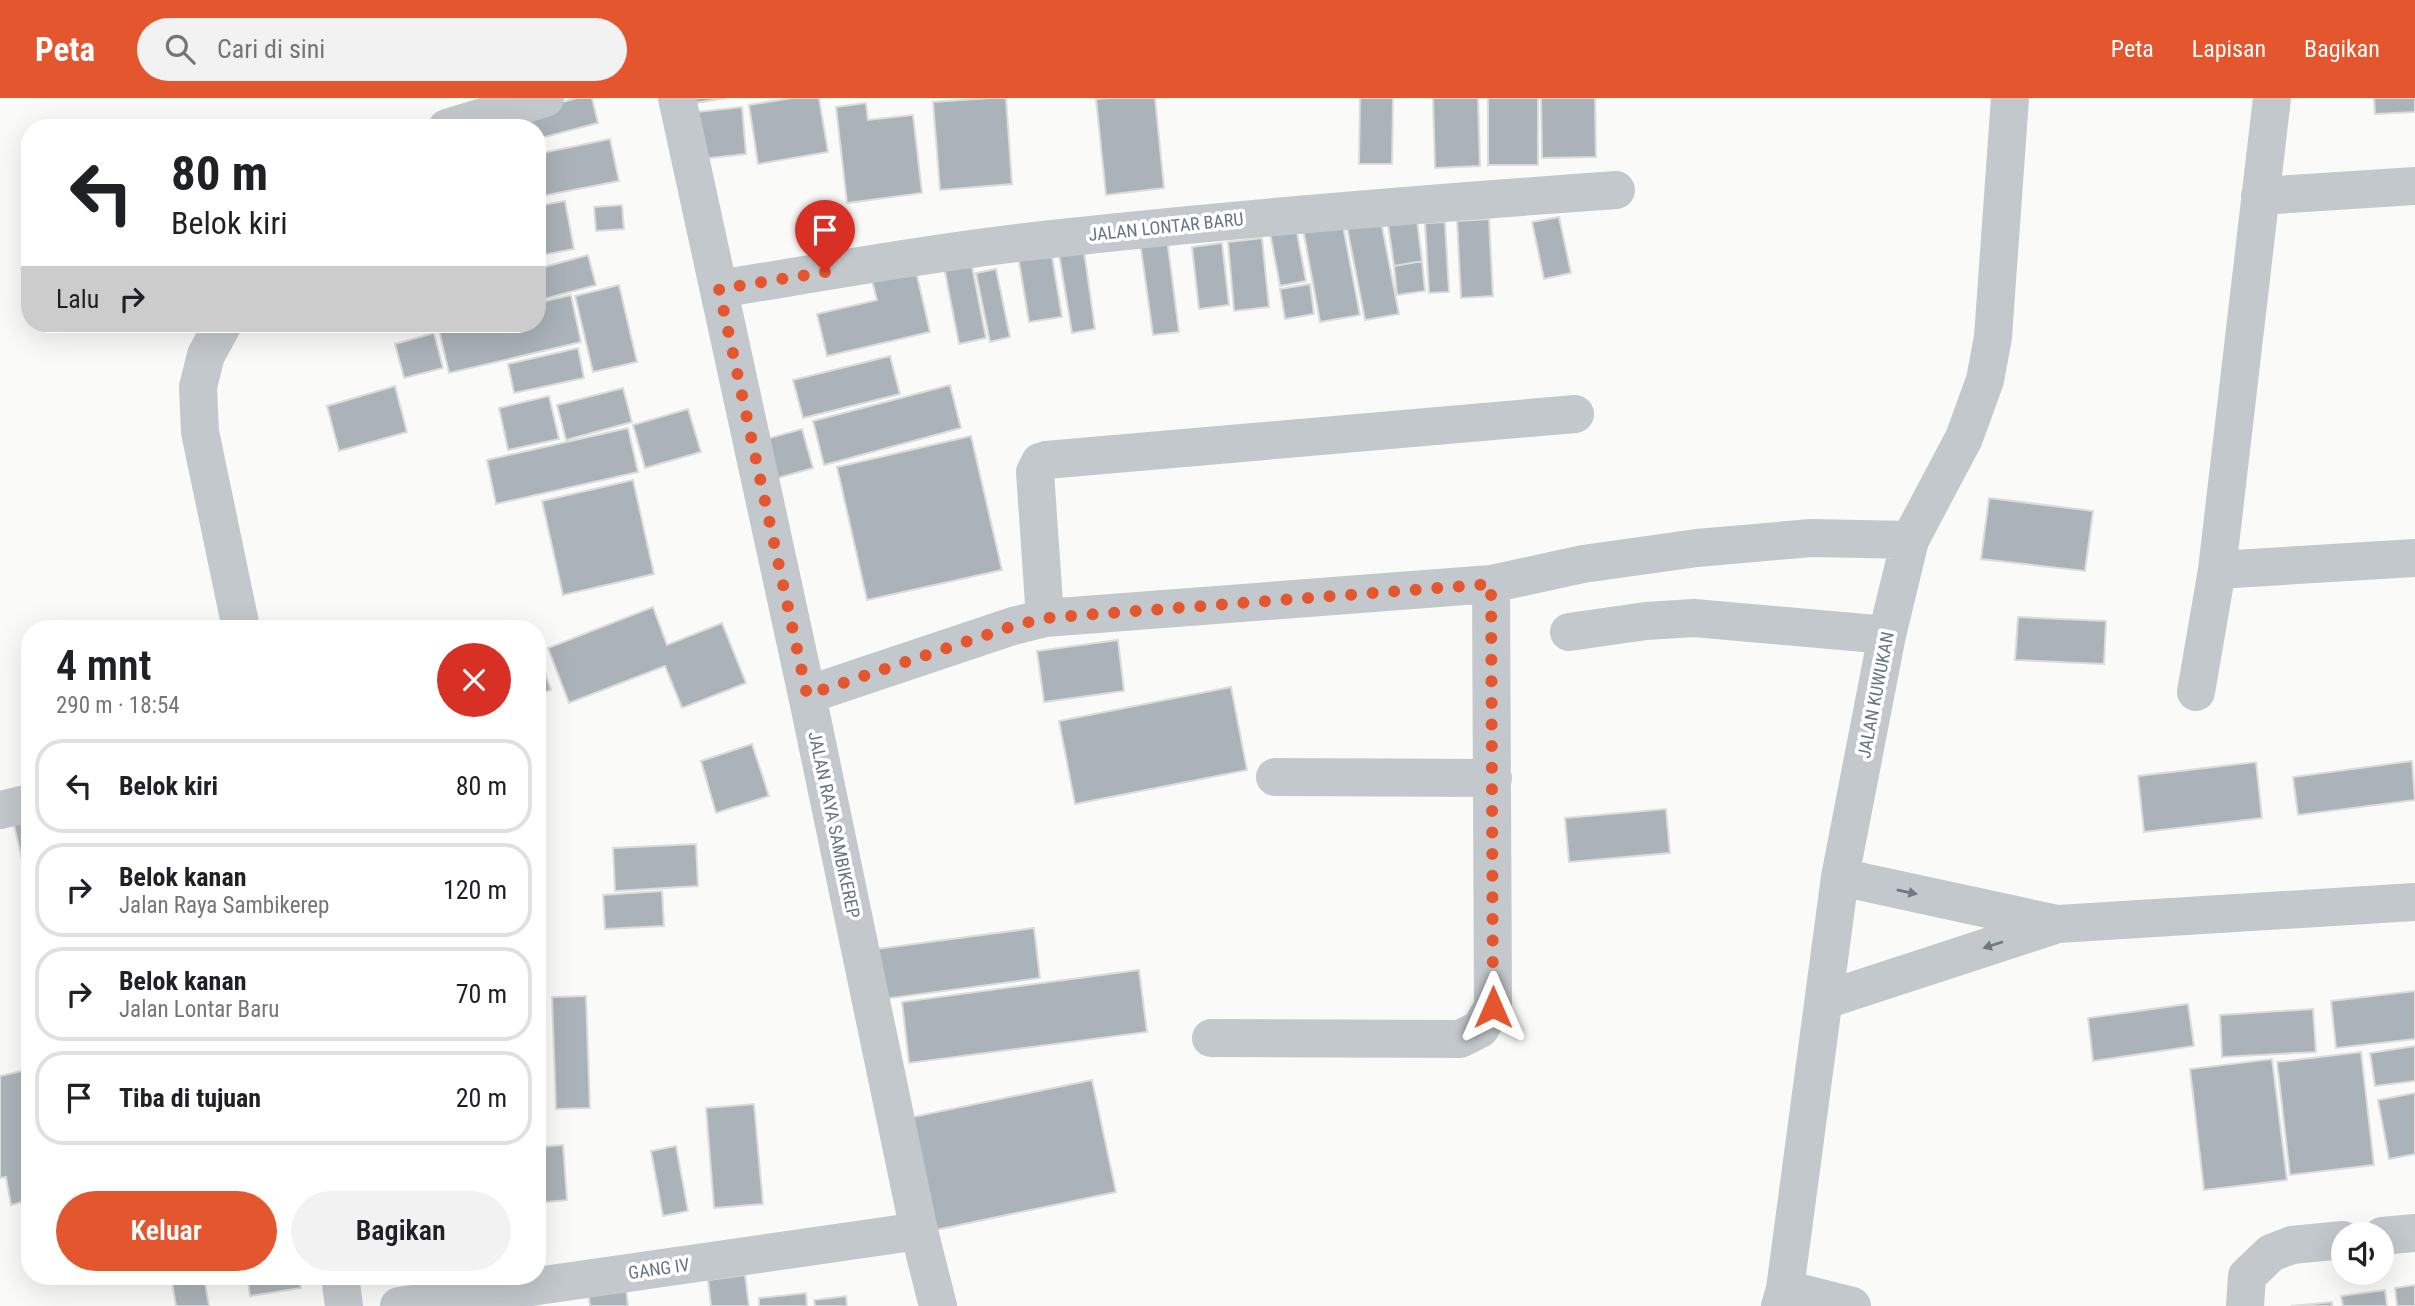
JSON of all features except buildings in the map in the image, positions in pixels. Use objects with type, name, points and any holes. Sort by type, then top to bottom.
[{"type":"street","points":[[476,119],[544,98]]},
{"type":"street","name":"JALAN RAYA SAMBIKEREP","points":[[677,98],[807,695],[919,1231],[938,1306]]},
{"type":"street","name":"JALAN KUWUKAN","points":[[1783,1298],[1840,877],[1887,635],[1910,540],[1964,438],[1985,380],[1993,338],[2010,98]]},
{"type":"street","points":[[2196,692],[2217,570],[2272,98]]},
{"type":"street","points":[[2260,196],[2415,186]]},
{"type":"street","name":"JALAN LONTAR BARU","points":[[719,289],[957,251],[1070,237],[1340,210],[1616,190]]},
{"type":"street","points":[[218,333],[206,355],[198,387],[200,432],[239,620]]},
{"type":"street","points":[[1045,618],[1035,472],[1036,466],[1046,460],[1575,414]]},
{"type":"street","points":[[807,695],[1013,626],[1045,618],[1491,584],[1583,564],[1698,548],[1811,538],[1910,540]]},
{"type":"street","points":[[2217,570],[2415,558]]},
{"type":"street","points":[[1210,1038],[1460,1039],[1480,1029],[1493,1007],[1491,584]]},
{"type":"street","points":[[1569,632],[1646,621],[1694,618],[1887,635]]},
{"type":"street","points":[[1275,777],[1493,778]]},
{"type":"street","points":[[0,810],[21,805]]},
{"type":"street","points":[[1840,877],[2058,924]]},
{"type":"street","points":[[1825,1000],[2058,924],[2415,902]]},
{"type":"street","name":"GANG IV","points":[[546,1285],[919,1231]]},
{"type":"street","points":[[2394,1235],[2415,1233]]},
{"type":"street","points":[[2245,1306],[2247,1276],[2271,1253],[2292,1245],[2331,1241]]},
{"type":"street","points":[[341,1285],[344,1306]]},
{"type":"street","name":"GANG IV","points":[[399,1306],[545,1285]]},
{"type":"street","points":[[1783,1298],[1852,1306]]},
{"type":"route","points":[[825,272],[719,289],[807,695],[1013,626],[1045,618],[1491,584],[1493,1007]]}]
